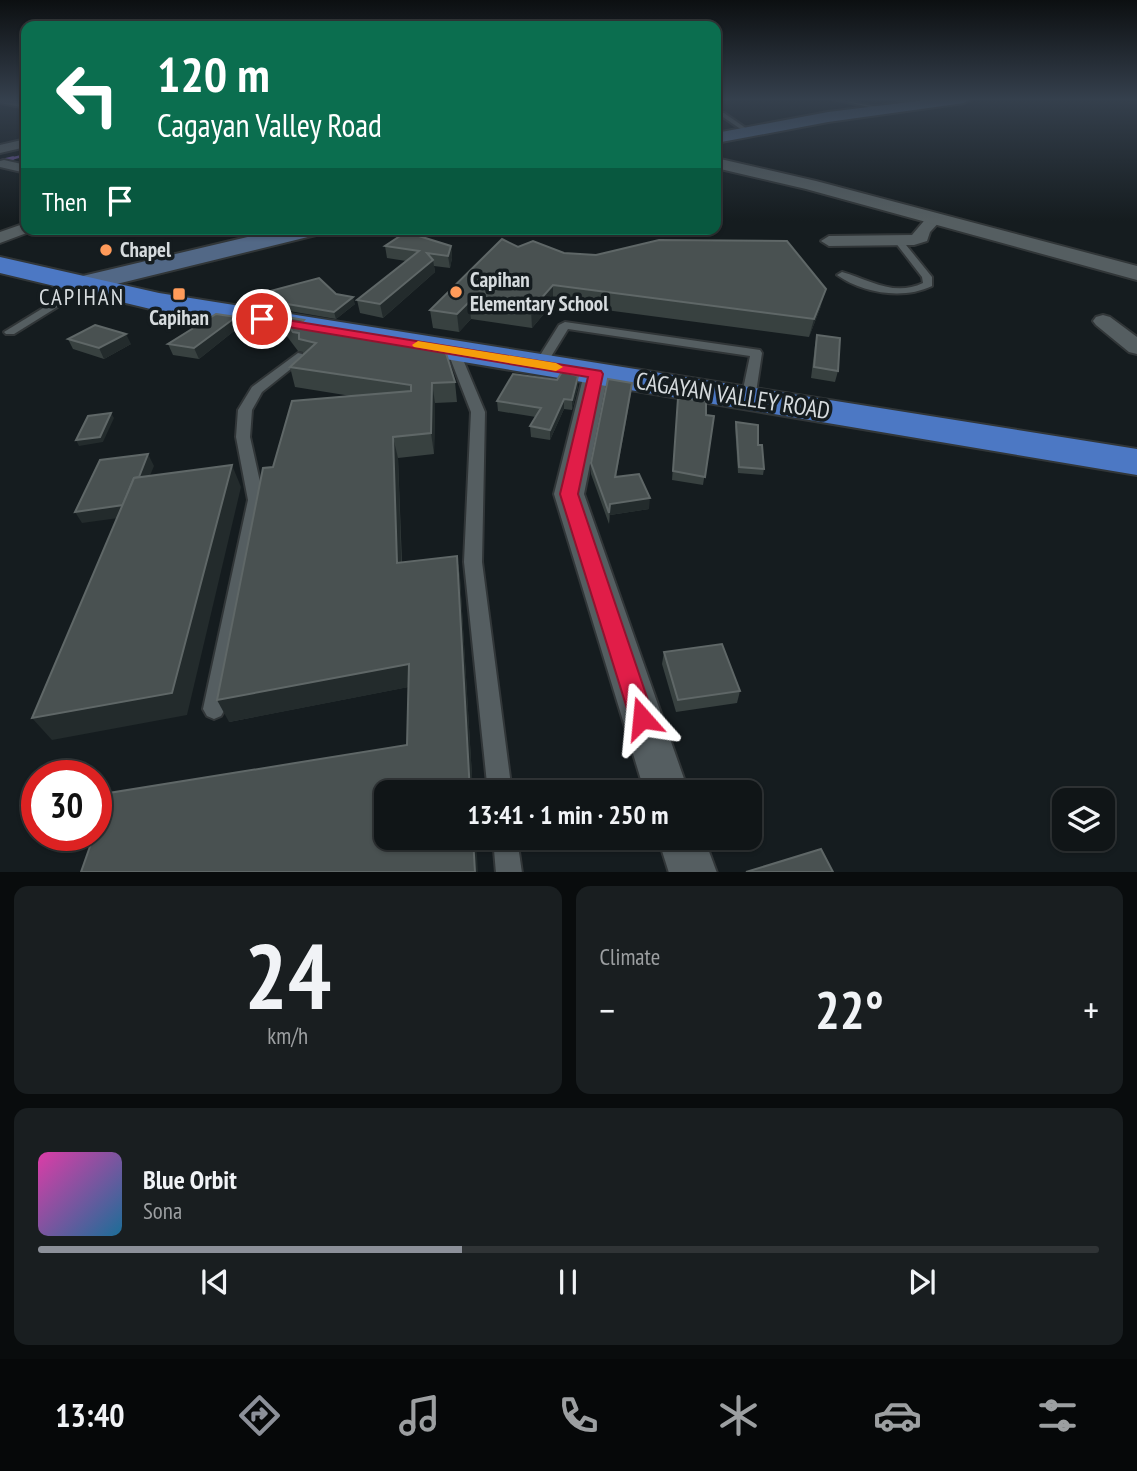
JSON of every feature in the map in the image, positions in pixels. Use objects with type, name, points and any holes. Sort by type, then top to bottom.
[{"type":"highway","name":"CAGAYAN VALLEY ROAD","points":[[0,265],[326,337],[453,350],[1137,462]]},
{"type":"main road","points":[[82,285],[287,235]]},
{"type":"street","points":[[0,149],[21,144]]},
{"type":"street","points":[[4,164],[21,167]]},
{"type":"street","points":[[721,164],[935,218],[1137,274]]},
{"type":"street","points":[[829,241],[899,242],[921,237],[922,231],[935,218]]},
{"type":"street","points":[[0,238],[21,230]]},
{"type":"street","points":[[1103,321],[1137,347]]},
{"type":"street","points":[[596,374],[569,494],[663,780]]},
{"type":"street","points":[[685,850],[693,872]]},
{"type":"lane","points":[[842,275],[886,292],[919,290],[928,284],[927,277],[899,242]]},
{"type":"lane","points":[[10,332],[82,285]]},
{"type":"lane","points":[[540,365],[565,325],[756,353],[748,399]]},
{"type":"lane","points":[[453,350],[478,412],[473,562],[498,780]]},
{"type":"lane","points":[[214,709],[256,500],[243,437],[245,410],[257,390],[298,357]]},
{"type":"lane","points":[[506,850],[509,872]]},
{"type":"building","points":[[402,235],[416,235],[451,246],[448,256],[427,253],[433,260],[380,304],[357,300],[419,251],[385,246]]},
{"type":"building","points":[[502,239],[518,247],[533,241],[564,253],[596,255],[659,240],[787,241],[826,289],[814,319],[553,285],[531,310],[469,302],[457,314],[430,310]]},
{"type":"building","points":[[319,278],[336,294],[353,297],[334,312],[264,300],[259,294]]},
{"type":"building","points":[[216,314],[236,317],[194,348],[168,344]]},
{"type":"building","points":[[281,316],[304,320],[301,323],[306,324],[309,329],[322,326],[445,350],[455,382],[432,383],[431,433],[393,437],[397,563],[457,556],[469,780],[374,780],[374,850],[474,850],[475,872],[81,872],[88,851],[112,851],[112,793],[407,745],[409,664],[217,700],[263,468],[273,467],[292,401],[411,391],[411,385],[290,367],[316,343],[299,339],[299,333],[293,332]]},
{"type":"building","points":[[95,325],[126,334],[99,348],[68,339]]},
{"type":"building","points":[[817,335],[840,338],[838,371],[814,367]]},
{"type":"building","points":[[562,372],[578,376],[572,400],[564,399],[550,430],[530,426],[541,408],[497,401],[513,374],[557,380]]},
{"type":"building","points":[[608,379],[632,383],[615,477],[639,474],[650,498],[610,504],[609,513],[591,463]]},
{"type":"building","points":[[678,398],[706,401],[706,415],[714,416],[705,477],[673,471]]},
{"type":"building","points":[[111,413],[100,437],[76,440],[88,416]]},
{"type":"building","points":[[736,422],[758,425],[758,445],[762,445],[764,469],[739,467]]},
{"type":"building","points":[[148,454],[123,505],[75,512],[100,460]]},
{"type":"building","points":[[232,465],[172,693],[32,718],[134,478]]},
{"type":"building","points":[[722,644],[740,691],[678,700],[664,652]]},
{"type":"building","points":[[821,849],[833,872],[746,872]]},
{"type":"waterway","points":[[6,160],[21,156]]},
{"type":"waterway","points":[[0,161],[13,158]]},
{"type":"slow traffic","points":[[418,345],[556,367]]},
{"type":"place","name":"Chapel","points":[[106,250]]},
{"type":"place","name":"Capihan Elementary School","points":[[456,292]]},
{"type":"place","name":"Capihan","points":[[179,294]]},
{"type":"district","name":"CAPIHAN","points":[[82,297]]},
{"type":"route","points":[[262,319],[596,374],[569,494],[642,718]]}]
